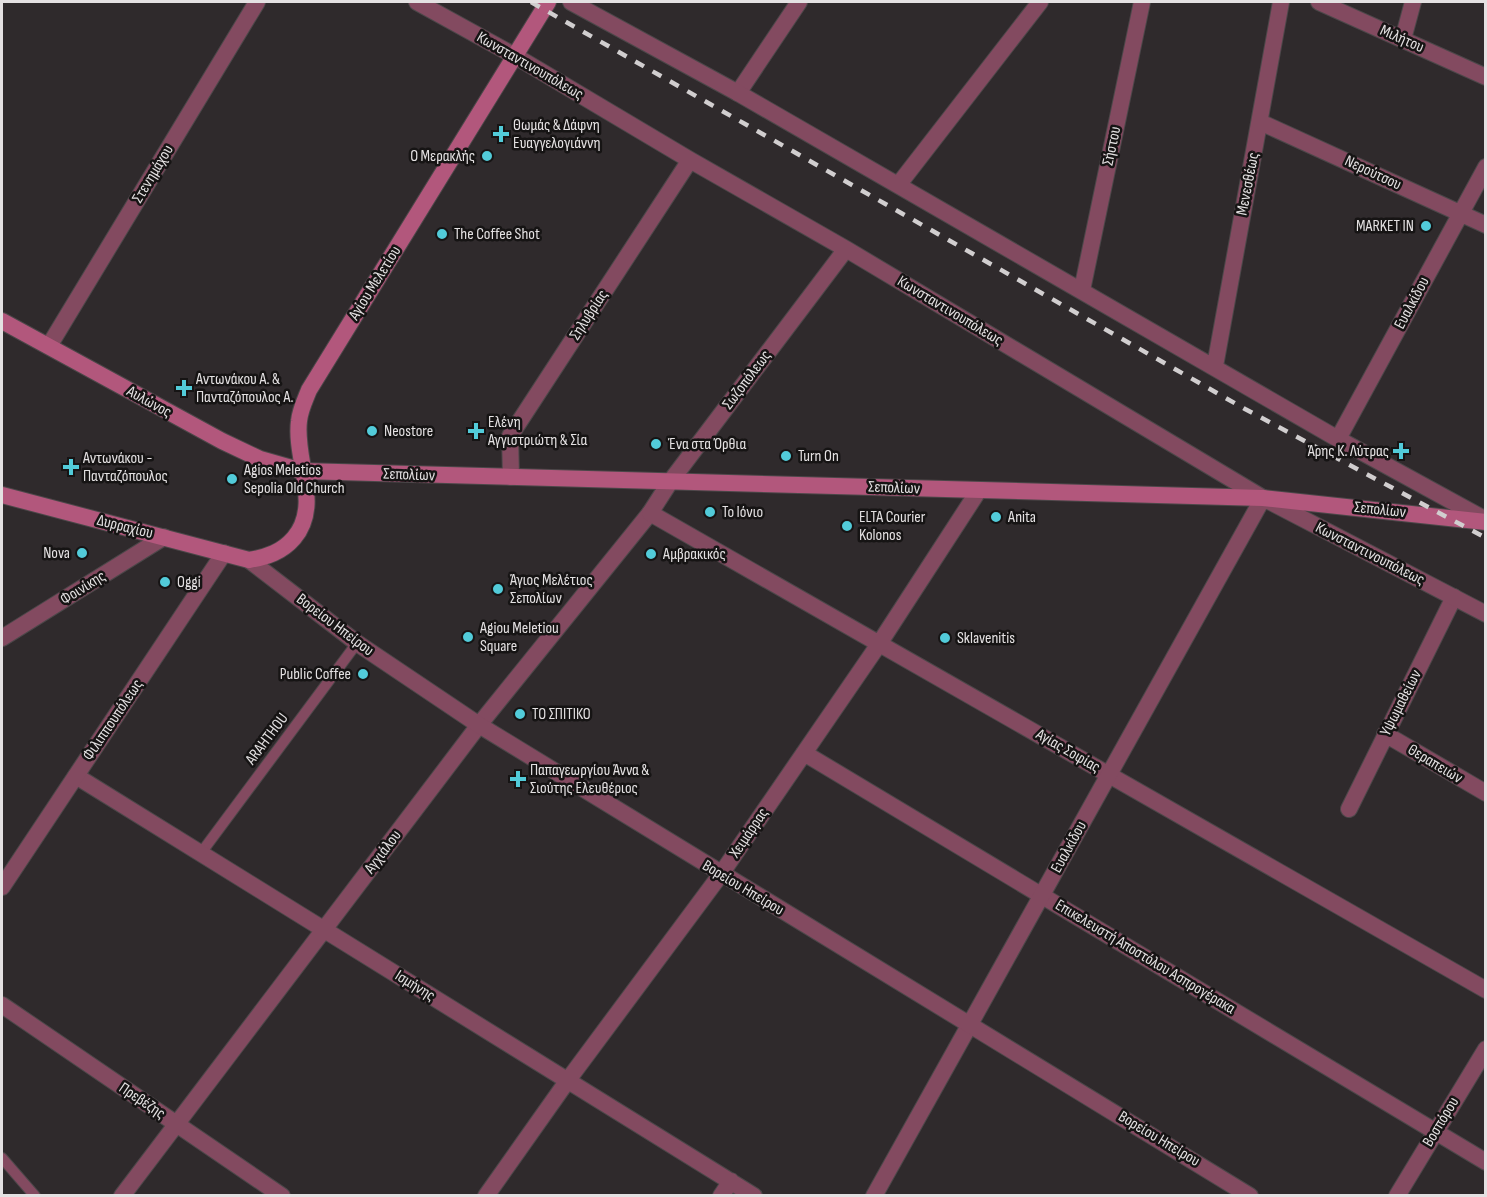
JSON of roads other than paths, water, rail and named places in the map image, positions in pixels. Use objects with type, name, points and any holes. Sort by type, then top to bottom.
[{"type":"main road","name":"Αγίου Μελετίου","points":[[249,560],[279,551],[301,528],[307,507],[299,421],[309,390],[548,2]]},
{"type":"main road","name":"Αυλώνος","points":[[2,321],[222,441],[260,459],[302,471]]},
{"type":"main road","name":"Σεπολίων","points":[[302,471],[1263,498],[1485,521]]},
{"type":"main road","name":"Δυρραχίου","points":[[2,495],[249,560]]},
{"type":"street","name":"Στενημάχου","points":[[49,346],[257,2]]},
{"type":"street","name":"Κωνσταντινουπόλεως","points":[[417,2],[515,56],[846,249],[1263,498],[1485,614]]},
{"type":"street","points":[[571,2],[899,184],[1338,439],[1485,521]]},
{"type":"street","points":[[738,93],[799,2]]},
{"type":"street","points":[[899,184],[1040,2]]},
{"type":"street","name":"Σήστου","points":[[1082,290],[1142,2]]},
{"type":"street","name":"Μενεσθέως","points":[[1215,366],[1281,2]]},
{"type":"street","name":"Μιλήτου","points":[[1319,2],[1485,77]]},
{"type":"street","points":[[1403,39],[1413,2]]},
{"type":"street","name":"Νερούτσου","points":[[1260,122],[1485,225]]},
{"type":"street","name":"Σηλυβρίας","points":[[511,477],[510,436],[690,160]]},
{"type":"street","name":"Ευαλκίδου","points":[[1338,439],[1485,167]]},
{"type":"street","name":"Σωζοπόλεως","points":[[650,513],[670,482],[846,249]]},
{"type":"street","name":"Χειμάρρας","points":[[486,1196],[568,1080],[721,874],[879,644],[980,490]]},
{"type":"street","name":"Ευαλκίδου","points":[[874,1196],[1263,498]]},
{"type":"street","name":"Αγίας Σοφίας","points":[[650,513],[1485,990]]},
{"type":"street","name":"Αγχιάλου","points":[[122,1196],[479,726],[650,513]]},
{"type":"street","name":"Φοινίκης","points":[[2,639],[164,537]]},
{"type":"street","name":"Φιλιππουπόλεως","points":[[2,887],[225,553]]},
{"type":"street","name":"Βορείου Ηπείρου","points":[[249,560],[357,643],[479,726],[1251,1196]]},
{"type":"street","name":"Υψωμαθείων","points":[[1348,809],[1454,597]]},
{"type":"street","name":"Θεραπειών","points":[[1385,734],[1485,793]]},
{"type":"street","name":"Επικελευστή Αποστόλου Ασπρογέρακα","points":[[804,753],[1485,1162]]},
{"type":"street","name":"Ισμήνης","points":[[76,776],[754,1196]]},
{"type":"street","name":"Πρεβέζης","points":[[2,1005],[282,1196]]},
{"type":"street","name":"Βοσπόρου","points":[[1397,1196],[1485,1049]]},
{"type":"street","points":[[721,1196],[731,1181]]},
{"type":"lane","name":"ARAHTHOU","points":[[201,853],[357,643]]},
{"type":"lane","points":[[2,1158],[35,1196]]},
{"type":"railway","points":[[531,2],[1245,409],[1486,538]]},
{"type":"place","name":"Θωμάς & Δάφνη Ευαγγελογιάννη","points":[[501,134]]},
{"type":"place","name":"Ο Μερακλής","points":[[487,156]]},
{"type":"place","name":"MARKET IN","points":[[1426,226]]},
{"type":"place","name":"The Coffee Shot","points":[[442,234]]},
{"type":"place","name":"Αντωνάκου Α. & Πανταζόπουλος Α.","points":[[184,388]]},
{"type":"place","name":"Neostore","points":[[372,431]]},
{"type":"place","name":"Ελένη Αγγιστριώτη & Σία","points":[[476,431]]},
{"type":"place","name":"Ένα στα Όρθια","points":[[656,444]]},
{"type":"place","name":"Άρης Κ. Λύτρας","points":[[1401,451]]},
{"type":"place","name":"Turn On","points":[[786,456]]},
{"type":"place","name":"Αντωνάκου - Πανταζόπουλος","points":[[71,467]]},
{"type":"place","name":"Agios Meletios Sepolia Old Church","points":[[232,479]]},
{"type":"place","name":"Το Ιόνιο","points":[[710,512]]},
{"type":"place","name":"Anita","points":[[996,517]]},
{"type":"place","name":"ΕLTA Courier Kolonos","points":[[847,526]]},
{"type":"place","name":"Nova","points":[[82,553]]},
{"type":"place","name":"Αμβρακικός","points":[[651,554]]},
{"type":"place","name":"Oggi","points":[[165,582]]},
{"type":"place","name":"Άγιος Μελέτιος Σεπολίων","points":[[498,589]]},
{"type":"place","name":"Agiou Meletiou Square","points":[[468,637]]},
{"type":"place","name":"Sklavenitis","points":[[945,638]]},
{"type":"place","name":"Public Coffee","points":[[363,674]]},
{"type":"place","name":"ΤΟ ΣΠΙΤΙΚΟ","points":[[520,714]]},
{"type":"place","name":"Παπαγεωργίου Άννα & Σιούτης Ελευθέριος","points":[[518,779]]}]
